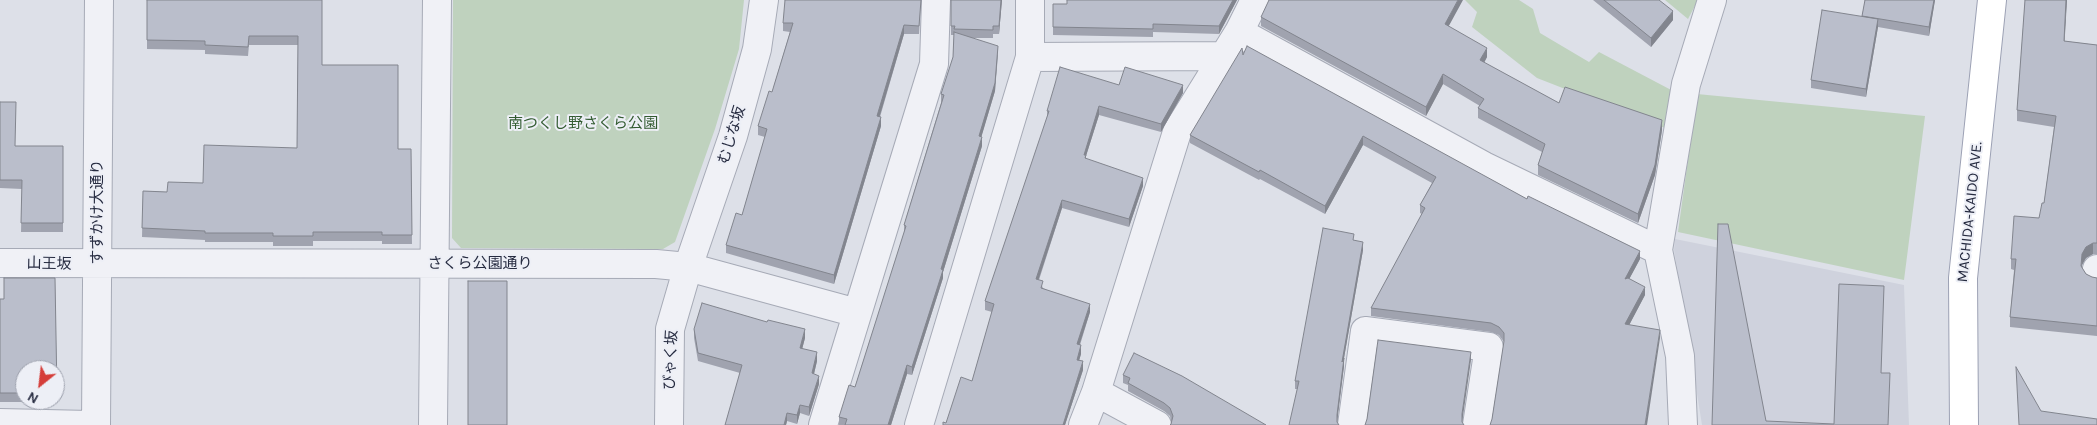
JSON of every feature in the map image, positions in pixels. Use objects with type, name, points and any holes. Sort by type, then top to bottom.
[{"type":"main road","name":"MACHIDA-KAIDO AVE.","points":[[1964,425],[1962,278],[1992,0]]},
{"type":"street","name":"すずかけ大通り","points":[[96,425],[99,0]]},
{"type":"street","points":[[433,425],[437,0]]},
{"type":"street","name":"むじな坂","points":[[688,267],[735,127],[757,49],[764,0]]},
{"type":"street","points":[[823,425],[934,64],[936,0]]},
{"type":"street","points":[[919,425],[1030,57],[1030,0]]},
{"type":"street","points":[[1083,425],[1096,392],[1177,132],[1225,56],[1255,0]]},
{"type":"street","points":[[1682,425],[1680,356],[1658,250],[1686,84],[1712,0]]},
{"type":"street","points":[[1239,32],[1484,166],[1658,250]]},
{"type":"street","points":[[1030,57],[1225,56]]},
{"type":"street","name":"山王坂","points":[[0,263],[97,265]]},
{"type":"street","name":"さくら公園通り","points":[[97,265],[656,264],[688,267],[857,313]]},
{"type":"street","name":"びゃく坂","points":[[669,425],[670,329],[688,267]]},
{"type":"street","points":[[2096,274],[2097,269]]},
{"type":"street","points":[[1352,425],[1366,331],[1488,347],[1477,425]]},
{"type":"street","points":[[1096,392],[1157,425]]},
{"type":"street","points":[[0,423],[90,425]]},
{"type":"shaded area","points":[[1675,239],[1904,285],[1909,425],[1702,425],[1674,250]]},
{"type":"green space","name":"南つくし野さくら公園","points":[[453,0],[744,0],[739,49],[715,129],[675,242],[663,249],[461,248],[452,238]]},
{"type":"green space","points":[[1465,0],[1519,0],[1533,9],[1540,33],[1589,62],[1599,52],[1675,92],[1665,128],[1537,78],[1472,27],[1477,12]]},
{"type":"green space","points":[[1665,0],[1698,0],[1688,19]]},
{"type":"green space","points":[[1697,94],[1925,116],[1904,280],[1678,232]]},
{"type":"building","points":[[147,0],[322,0],[322,65],[398,65],[398,149],[411,149],[412,235],[382,235],[382,232],[313,232],[313,236],[273,236],[273,233],[205,233],[205,231],[142,228],[143,191],[167,192],[168,182],[203,183],[204,145],[297,148],[298,36],[249,36],[248,47],[205,45],[205,41],[147,40]]},
{"type":"building","points":[[785,0],[921,0],[919,26],[904,25],[877,116],[881,117],[834,275],[726,245],[736,213],[742,215],[767,129],[758,126],[769,91],[772,92],[793,23],[783,23]]},
{"type":"building","points":[[951,0],[1001,0],[999,26],[993,26],[993,30],[954,29],[955,26],[951,26]]},
{"type":"building","points":[[1067,0],[1233,0],[1219,26],[1153,24],[1153,29],[1053,27],[1053,4],[1067,4]]},
{"type":"building","points":[[1269,0],[1458,0],[1445,24],[1487,48],[1480,60],[1559,103],[1565,87],[1662,120],[1655,165],[1638,214],[1538,165],[1545,144],[1478,108],[1484,99],[1443,74],[1426,107],[1261,17]]},
{"type":"building","points":[[1604,0],[1659,0],[1673,11],[1651,38]]},
{"type":"building","points":[[1865,0],[1934,0],[1929,27],[1862,16]]},
{"type":"building","points":[[2025,0],[2066,0],[2064,41],[2097,45],[2097,243],[2086,247],[2082,254],[2081,266],[2086,274],[2097,278],[2097,326],[2010,317],[2016,259],[2011,259],[2014,216],[2039,218],[2042,203],[2044,203],[2056,116],[2017,110]]},
{"type":"building","points":[[1822,10],[1878,19],[1866,89],[1811,80]]},
{"type":"building","points":[[954,32],[998,46],[995,83],[979,136],[982,137],[912,367],[907,365],[888,425],[845,425],[847,419],[839,417],[849,385],[855,387],[906,226],[904,225],[944,95],[941,94],[953,57]]},
{"type":"building","points":[[1247,46],[1527,199],[1528,196],[1640,251],[1625,279],[1628,278],[1645,287],[1625,324],[1660,330],[1645,425],[1490,425],[1504,341],[1504,333],[1499,327],[1491,323],[1371,308],[1425,208],[1420,205],[1436,177],[1363,136],[1325,206],[1260,170],[1259,172],[1190,135],[1242,48],[1243,55]]},
{"type":"building","points":[[1060,67],[1119,85],[1125,67],[1183,85],[1161,124],[1099,106],[1084,155],[1086,155],[1085,158],[1143,178],[1129,219],[1062,200],[1036,279],[1043,281],[1041,288],[1090,304],[1077,344],[1081,345],[1077,360],[1083,361],[1063,425],[943,425],[943,422],[946,423],[961,377],[972,381],[994,304],[985,301],[1049,111],[1047,111]]},
{"type":"building","points":[[0,102],[16,102],[15,146],[63,146],[63,223],[21,223],[22,180],[0,180]]},
{"type":"building","points":[[1718,224],[1728,224],[1766,421],[1834,424],[1839,284],[1884,286],[1881,373],[1890,373],[1888,425],[1712,425]]},
{"type":"building","points":[[1323,228],[1354,234],[1353,240],[1363,242],[1342,362],[1344,358],[1337,415],[1339,425],[1289,425],[1299,381],[1295,381]]},
{"type":"building","points":[[4,278],[55,278],[56,360],[15,360],[15,393],[0,393],[0,299],[4,299]]},
{"type":"building","points":[[468,281],[507,281],[507,425],[468,425]]},
{"type":"building","points":[[702,303],[767,322],[768,320],[805,329],[800,348],[817,352],[812,373],[819,376],[809,407],[800,405],[797,415],[787,413],[784,425],[725,425],[742,365],[698,353],[694,329]]},
{"type":"building","points":[[1378,340],[1471,352],[1462,414],[1464,425],[1365,425]]},
{"type":"building","points":[[1134,353],[1182,376],[1266,425],[1170,425],[1173,416],[1170,408],[1128,383],[1130,378],[1123,375]]},
{"type":"building","points":[[2016,367],[2041,411],[2097,419],[2097,425],[2019,425]]}]
